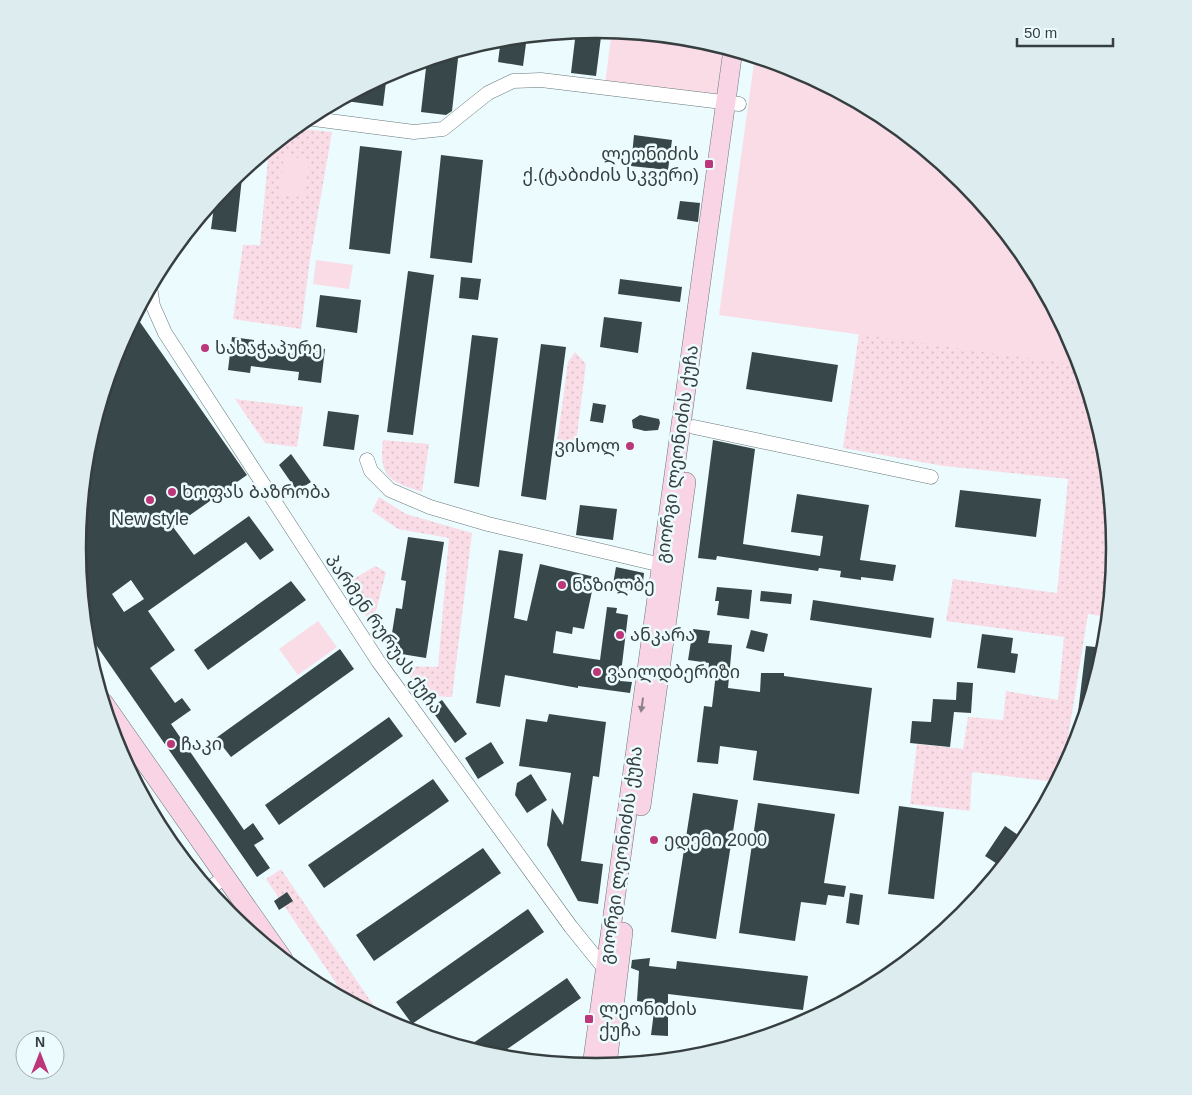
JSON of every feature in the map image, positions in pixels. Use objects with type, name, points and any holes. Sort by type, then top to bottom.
[{"type":"main road","name":"გიორგი ლეონიძის ქუჩა","points":[[593,1058],[605,969],[668,566],[694,427],[732,103],[733,57]]},
{"type":"main road","name":"გიორგი ლეონიძის ქუჩა","points":[[608,1057],[668,566],[732,103],[744,60]]},
{"type":"main road","points":[[116,719],[268,938]]},
{"type":"street","points":[[319,120],[414,132],[443,129],[488,93],[513,81],[522,80],[541,80],[732,103]]},
{"type":"street","name":"პარმენ რურუას ქუჩა","points":[[152,297],[153,306],[165,333],[330,591],[461,776],[571,927],[616,985]]},
{"type":"street","points":[[694,427],[931,477]]},
{"type":"street","points":[[367,460],[371,471],[390,490],[430,507],[488,524],[668,566]]},
{"type":"street","points":[[214,885],[226,876]]},
{"type":"shaded area","points":[[611,38],[663,42],[727,55],[721,98],[605,84]]},
{"type":"shaded area","points":[[754,63],[791,76],[822,90],[879,123],[932,164],[957,187],[1001,237],[1020,264],[1053,322],[1071,364],[719,315]]},
{"type":"shaded area","points":[[305,129],[332,132],[310,259],[301,329],[233,319],[243,245],[260,245],[268,157]]},
{"type":"shaded area","points":[[284,156],[309,159],[305,197],[279,195]]},
{"type":"shaded area","points":[[316,260],[353,265],[349,289],[313,284]]},
{"type":"shaded area","points":[[859,333],[1071,364],[1089,416],[1102,481],[1105,514],[1105,581],[1102,616],[1088,614],[1067,742],[1049,781],[972,772],[970,811],[910,804],[917,744],[963,749],[968,717],[1003,720],[1006,691],[1058,700],[1064,637],[946,621],[953,579],[1057,593],[1068,479],[944,466],[843,448]]},
{"type":"shaded area","points":[[575,352],[586,364],[575,451],[556,450],[568,362]]},
{"type":"shaded area","points":[[235,399],[303,407],[297,447],[265,443]]},
{"type":"shaded area","points":[[383,440],[429,444],[422,492],[401,484],[388,476],[383,462]]},
{"type":"shaded area","points":[[379,497],[406,514],[472,533],[452,697],[426,696],[401,666],[438,667],[449,538],[398,529],[372,511]]},
{"type":"shaded area","points":[[375,566],[386,572],[373,622],[371,623],[344,585]]},
{"type":"shaded area","points":[[318,621],[337,647],[298,675],[279,649]]},
{"type":"shaded area","points":[[281,869],[375,1007],[339,988],[266,879]]},
{"type":"building","points":[[601,38],[596,76],[571,73],[575,39]]},
{"type":"building","points":[[526,42],[523,66],[498,62],[500,47]]},
{"type":"building","points":[[458,57],[452,111],[446,115],[421,112],[426,67]]},
{"type":"building","points":[[386,83],[383,106],[349,101]]},
{"type":"building","points":[[634,135],[672,140],[668,170],[631,166]]},
{"type":"building","points":[[360,146],[402,151],[390,254],[349,249]]},
{"type":"building","points":[[441,155],[483,160],[472,263],[430,258]]},
{"type":"building","points":[[242,181],[236,232],[211,229],[213,210]]},
{"type":"building","points":[[680,201],[700,203],[698,222],[677,219]]},
{"type":"building","points":[[408,271],[434,275],[413,435],[387,432]]},
{"type":"building","points":[[461,277],[481,279],[478,300],[459,298]]},
{"type":"building","points":[[620,279],[682,287],[680,302],[618,294]]},
{"type":"building","points":[[320,295],[361,300],[357,333],[316,327]]},
{"type":"building","points":[[604,317],[642,322],[638,353],[600,347]]},
{"type":"building","name":"Ხოფას Ბაზრობა","points":[[139,321],[247,475],[173,527],[194,555],[249,516],[274,550],[260,560],[246,542],[148,611],[175,650],[150,668],[175,703],[182,698],[191,710],[171,724],[244,830],[253,823],[264,839],[254,845],[270,868],[257,877],[95,644],[87,581],[87,514],[90,481],[103,416],[125,352]],"holes":[[[131,580],[144,599],[124,612],[112,594]]]},
{"type":"building","points":[[472,335],[498,338],[479,487],[454,483]]},
{"type":"building","points":[[232,337],[254,340],[254,345],[302,351],[302,346],[325,349],[321,383],[298,380],[299,372],[251,366],[250,373],[228,370]]},
{"type":"building","points":[[541,344],[566,347],[546,500],[521,496]]},
{"type":"building","points":[[752,352],[838,365],[832,402],[746,389]]},
{"type":"building","points":[[593,403],[606,405],[603,423],[590,421]]},
{"type":"building","points":[[328,411],[359,415],[354,450],[323,446]]},
{"type":"building","points":[[640,415],[659,419],[658,430],[645,431],[633,428],[632,420]]},
{"type":"building","points":[[713,440],[755,449],[743,544],[820,556],[823,536],[791,532],[797,494],[869,505],[860,560],[896,565],[893,581],[861,577],[861,580],[840,577],[841,571],[819,568],[818,571],[717,556],[716,560],[698,558]]},
{"type":"building","points":[[291,454],[311,482],[297,491],[279,465]]},
{"type":"building","points":[[960,490],[1041,499],[1036,537],[955,527]]},
{"type":"building","points":[[580,505],[617,509],[613,540],[576,535]]},
{"type":"building","points":[[408,537],[444,542],[426,658],[389,652],[396,608],[402,609],[406,581],[401,580]]},
{"type":"building","points":[[499,550],[523,554],[514,618],[527,621],[540,564],[595,577],[584,629],[573,627],[572,634],[556,631],[553,653],[600,660],[607,607],[617,608],[616,613],[628,615],[620,681],[632,682],[630,693],[578,686],[578,688],[505,675],[500,707],[476,703]]},
{"type":"building","points":[[616,567],[644,573],[642,592],[617,589],[617,585],[613,584]]},
{"type":"building","points":[[291,581],[306,600],[208,670],[194,650]]},
{"type":"building","points":[[717,587],[752,590],[749,619],[717,615],[719,601],[715,601]]},
{"type":"building","points":[[761,591],[792,594],[791,604],[760,601]]},
{"type":"building","points":[[813,600],[934,618],[931,638],[810,620]]},
{"type":"building","points":[[693,629],[710,631],[708,643],[732,645],[728,688],[760,692],[761,673],[784,673],[784,676],[872,688],[859,794],[753,780],[757,751],[720,746],[718,764],[697,762],[704,706],[712,707],[716,673],[708,672],[709,663],[688,660]]},
{"type":"building","points":[[751,630],[768,634],[764,652],[746,648]]},
{"type":"building","points":[[982,634],[1013,638],[1011,653],[1018,654],[1015,673],[977,668]]},
{"type":"building","points":[[1086,646],[1096,647],[1089,679],[1078,714]]},
{"type":"building","points":[[340,649],[354,669],[231,757],[216,738]]},
{"type":"building","points":[[957,682],[973,683],[971,713],[954,712],[950,747],[910,743],[912,721],[931,722],[933,699],[956,700]]},
{"type":"building","points":[[442,700],[467,734],[455,743],[430,708]]},
{"type":"building","points":[[549,714],[606,722],[599,777],[593,776],[581,861],[603,864],[598,904],[578,901],[547,845],[552,808],[563,825],[571,773],[519,766],[526,719],[547,722]]},
{"type":"building","points":[[389,717],[403,736],[279,825],[265,805]]},
{"type":"building","points":[[491,742],[504,763],[478,779],[465,758]]},
{"type":"building","points":[[531,774],[547,800],[527,813],[515,795],[517,783]]},
{"type":"building","points":[[433,779],[449,801],[324,888],[308,865]]},
{"type":"building","points":[[693,793],[738,800],[716,939],[671,932]]},
{"type":"building","points":[[758,803],[835,814],[824,883],[846,886],[844,897],[828,895],[826,905],[801,902],[795,941],[739,933]]},
{"type":"building","points":[[899,806],[944,812],[934,899],[888,894]]},
{"type":"building","points":[[1005,826],[1018,835],[996,863],[985,856]]},
{"type":"building","points":[[483,848],[501,873],[374,961],[356,935]]},
{"type":"building","points":[[287,892],[293,901],[279,910],[274,901]]},
{"type":"building","points":[[850,893],[863,895],[859,925],[846,923]]},
{"type":"building","points":[[528,909],[544,932],[413,1023],[396,1002]]},
{"type":"building","points":[[650,958],[649,966],[676,969],[677,961],[808,976],[803,1010],[668,994],[668,1036],[651,1035],[655,1004],[637,1001],[639,971],[631,968],[632,960]]},
{"type":"building","points":[[567,978],[581,998],[506,1049],[474,1042]]},
{"type":"place","name":"ლეონიძის ქ.(ტაბიძის სკვერი)","points":[[709,164]]},
{"type":"place","name":"სახაჭაპურე","points":[[205,348]]},
{"type":"place","name":"ვისოლ","points":[[630,446]]},
{"type":"place","name":"Ხოფას Ბაზრობა","points":[[172,492]]},
{"type":"place","name":"New style","points":[[150,500]]},
{"type":"place","name":"ნაზილბე","points":[[562,585]]},
{"type":"place","name":"ანკარა","points":[[620,635]]},
{"type":"place","name":"ვაილდბერიზი","points":[[597,672]]},
{"type":"place","name":"ჩაკი","points":[[171,744]]},
{"type":"place","name":"ედემი 2000","points":[[654,840]]},
{"type":"place","name":"ლეონიძის ქუჩა","points":[[589,1019]]}]
